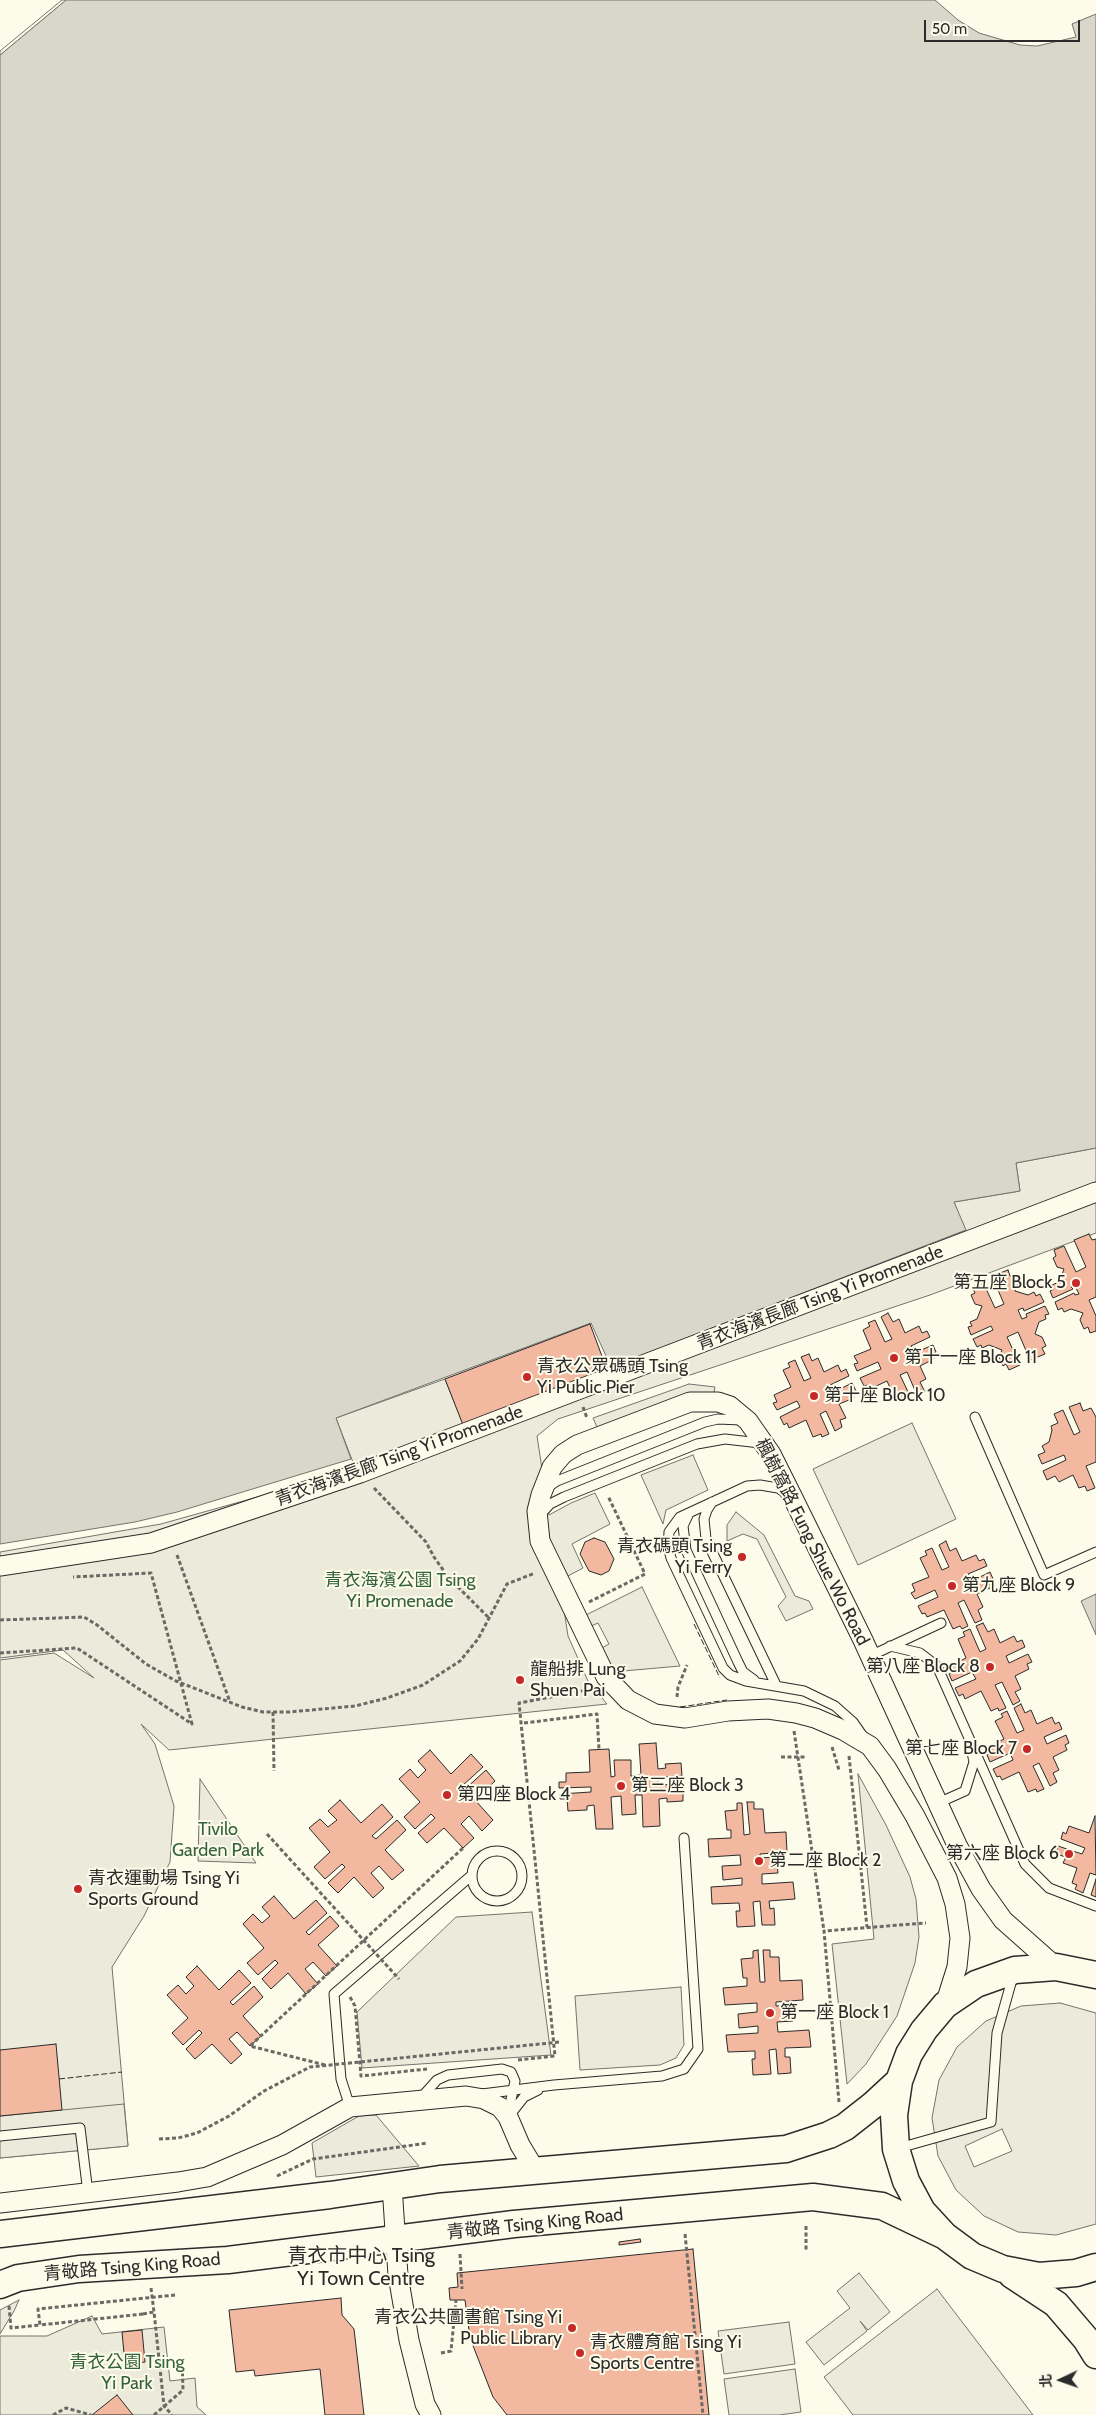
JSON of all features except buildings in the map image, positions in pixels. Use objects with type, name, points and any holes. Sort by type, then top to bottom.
[{"type":"main road","points":[[1096,1975],[1056,1967],[1015,1970],[976,1984],[945,2005],[924,2030],[909,2054],[899,2081],[894,2115],[896,2149],[906,2181],[922,2211],[945,2236],[972,2256],[1003,2269],[1056,2304],[1086,2339],[1096,2355]]},
{"type":"main road","points":[[0,2234],[320,2196],[440,2179],[786,2149],[829,2135],[845,2127],[899,2081]]},
{"type":"main road","name":"青敬路 Tsing King Road","points":[[7,2285],[80,2269],[228,2260],[514,2224],[813,2197],[882,2206],[945,2236]]},
{"type":"main road","points":[[1003,2269],[1039,2276],[1076,2273],[1096,2267]]},
{"type":"street","name":"青衣海濱長廊 Tsing Yi Promenade","points":[[0,1566],[151,1543],[360,1473],[1096,1192]]},
{"type":"street","name":"楓樹窩路 Fung Shue Wo Road","points":[[945,2005],[957,1967],[960,1938],[955,1904],[947,1878],[915,1816],[887,1769],[870,1746],[843,1730],[815,1718],[787,1711],[768,1709],[728,1711],[685,1718],[655,1714],[628,1700],[606,1677],[540,1541],[537,1511],[541,1495],[552,1467],[563,1454],[578,1445],[690,1402],[718,1402],[730,1406],[748,1421],[764,1444],[792,1496],[981,1889],[1003,1920],[1056,1967]]},
{"type":"street","points":[[0,2203],[207,2177],[282,2146],[350,2107],[466,2096],[484,2099],[500,2107],[508,2117],[520,2145],[532,2165],[539,2170]]},
{"type":"street","points":[[392,2186],[398,2275],[411,2349],[425,2404],[431,2415]]},
{"type":"lane","points":[[975,1417],[1044,1575],[1096,1552]]},
{"type":"lane","points":[[541,1495],[556,1481],[705,1422],[732,1419],[748,1421]]},
{"type":"lane","points":[[538,1527],[540,1514],[550,1504],[697,1444],[736,1439],[764,1444]]},
{"type":"lane","points":[[792,1496],[778,1488],[760,1485],[747,1486],[689,1513],[674,1523],[669,1532],[668,1546],[671,1558],[723,1668],[730,1675],[804,1691],[835,1706],[853,1722],[870,1746]]},
{"type":"lane","points":[[713,1502],[707,1510],[704,1519],[706,1539],[776,1685]]},
{"type":"lane","points":[[689,1513],[683,1526],[683,1538],[692,1564],[743,1672],[751,1679],[761,1682]]},
{"type":"lane","points":[[870,1656],[941,1623]]},
{"type":"lane","points":[[890,1646],[920,1653],[937,1666],[1025,1864],[1049,1888],[1096,1906]]},
{"type":"lane","points":[[938,1803],[965,1791],[974,1762],[967,1732]]},
{"type":"lane","points":[[466,2096],[547,2086],[662,2076],[684,2068],[698,2049],[684,1838]]},
{"type":"lane","points":[[350,2107],[341,2078],[334,1994],[472,1876],[477,1861],[483,1855],[498,1851],[513,1857],[518,1863],[522,1879],[520,1887],[507,1899],[491,1901],[477,1892],[472,1876]]},
{"type":"lane","points":[[896,2149],[991,2122],[997,2033],[1015,1970]]},
{"type":"lane","points":[[420,2100],[438,2080],[448,2075],[502,2069],[511,2072],[514,2081],[508,2117]]},
{"type":"lane","points":[[508,2117],[524,2097],[547,2086]]},
{"type":"lane","points":[[0,2136],[80,2128],[88,2193]]},
{"type":"path","points":[[360,1473],[426,1542],[449,1578],[489,1618]]},
{"type":"path","points":[[574,1609],[645,1574],[608,1496]]},
{"type":"path","points":[[170,1536],[230,1703]]},
{"type":"path","points":[[0,1620],[84,1617],[146,1664],[181,1683],[230,1703],[263,1712],[355,1706],[388,1698],[423,1685],[460,1661],[478,1639],[508,1584],[543,1570]]},
{"type":"path","points":[[0,1652],[77,1648],[192,1724],[151,1573]]},
{"type":"path","points":[[676,1705],[678,1687],[687,1665]]},
{"type":"path","points":[[516,2060],[555,2056],[519,1703],[600,1688]]},
{"type":"path","points":[[273,1712],[274,1771]]},
{"type":"path","points":[[524,1723],[597,1714],[599,1750]]},
{"type":"path","points":[[793,1730],[824,1931],[839,2102]]},
{"type":"path","points":[[831,1744],[839,1770]]},
{"type":"path","points":[[848,1755],[867,1927]]},
{"type":"path","points":[[780,1757],[806,1757]]},
{"type":"path","points":[[267,1834],[399,1979]]},
{"type":"path","points":[[824,1931],[926,1923]]},
{"type":"path","points":[[344,1986],[355,2006],[361,2076],[429,2069]]},
{"type":"path","points":[[159,2139],[178,2138],[196,2133],[230,2116],[264,2091],[310,2067],[560,2042]]},
{"type":"path","points":[[273,2178],[313,2159],[428,2143]]},
{"type":"path","points":[[806,2226],[806,2250]]},
{"type":"path","points":[[686,2234],[703,2415]]},
{"type":"path","points":[[460,2248],[462,2288]]},
{"type":"path","points":[[7,2285],[11,2328],[154,2312]]},
{"type":"path","points":[[151,2286],[164,2406],[172,2415]]},
{"type":"path","points":[[40,2325],[38,2309],[175,2295]]},
{"type":"path","points":[[441,2353],[451,2351],[456,2300]]},
{"type":"path","points":[[154,2415],[183,2390],[182,2360]]},
{"type":"path","points":[[53,2415],[66,2408],[91,2415]]},
{"type":"green space","name":"青衣海濱公園 Tsing Yi Promenade","points":[[1096,1148],[1096,1233],[930,1295],[558,1419],[537,1436],[549,1515],[595,1493],[610,1524],[572,1544],[583,1568],[566,1577],[556,1557],[568,1636],[588,1681],[607,1704],[169,1750],[141,1724],[155,1744],[174,1806],[170,1862],[144,1916],[112,1967],[128,2146],[0,2158],[0,1660],[54,1653],[94,1678],[63,1650],[0,1658],[0,1552],[161,1524],[286,1489],[354,1465],[336,1418],[445,1379],[465,1429],[609,1375],[607,1368],[965,1230],[954,1202],[1020,1191],[1016,1163]]},
{"type":"green space","points":[[912,1423],[956,1519],[858,1565],[813,1469]]},
{"type":"green space","points":[[693,1455],[708,1490],[666,1510],[663,1524],[641,1475]]},
{"type":"green space","points":[[736,1512],[764,1535],[795,1596],[809,1601],[813,1609],[786,1621],[778,1606],[786,1597],[757,1539],[743,1534],[727,1541],[727,1525]]},
{"type":"green space","points":[[642,1587],[680,1666],[612,1672],[600,1649],[609,1644],[598,1623],[589,1627],[584,1616]]},
{"type":"green space","points":[[858,1774],[886,1825],[910,1877],[916,1899],[919,1937],[915,1963],[897,2016],[866,2064],[847,2084],[832,1944],[874,1939]]},
{"type":"green space","name":"Tivilo Garden Park","points":[[200,1779],[256,1863],[198,1861]]},
{"type":"green space","points":[[1060,2003],[1096,2013],[1096,2224],[1056,2235],[1018,2232],[984,2216],[956,2190],[938,2156],[932,2118],[939,2080],[957,2047],[986,2021],[1021,2006]],"holes":[[[1002,2129],[1012,2151],[974,2167],[965,2146]]]},
{"type":"green space","points":[[376,2115],[419,2166],[316,2177],[312,2143],[359,2116]]},
{"type":"green space","points":[[859,2273],[890,2312],[868,2330],[860,2321],[867,2331],[824,2365],[806,2342],[850,2308],[837,2291]]},
{"type":"green space","points":[[937,2289],[1033,2415],[853,2415],[824,2377]]},
{"type":"green space","points":[[19,2300],[14,2311],[0,2334],[0,2310]]},
{"type":"green space","name":"青衣公園 Tsing Yi Park","points":[[92,2316],[102,2334],[164,2327],[170,2381],[195,2378],[197,2407],[206,2415],[0,2415],[0,2336],[47,2336]]},
{"type":"green space","points":[[789,2322],[795,2364],[724,2374],[718,2331]]},
{"type":"green space","points":[[795,2369],[801,2412],[779,2415],[729,2415],[724,2379]]},
{"type":"shaded area","points":[[66,0],[935,0],[958,20],[979,33],[1020,45],[1037,46],[1076,37],[1072,24],[1096,14],[1096,1148],[1016,1163],[1020,1191],[954,1202],[966,1230],[611,1367],[591,1323],[336,1418],[351,1459],[177,1512],[135,1522],[0,1544],[0,55]]},
{"type":"shaded area","points":[[689,1384],[715,1387],[713,1398],[690,1395],[597,1427],[593,1418]]},
{"type":"shaded area","points":[[1096,1594],[1096,1635],[1081,1601]]},
{"type":"shaded area","points":[[532,1912],[551,2055],[362,2068],[357,2012],[456,1917]]},
{"type":"shaded area","points":[[681,1987],[684,2045],[676,2058],[660,2065],[580,2070],[575,1996]]},
{"type":"shaded area","points":[[124,2104],[128,2146],[0,2158],[0,2116]]},
{"type":"pier","points":[[62,0],[66,0],[0,55],[0,51]]},
{"type":"fence","points":[[694,1624],[720,1678]]},
{"type":"fence","points":[[680,1707],[727,1700]]},
{"type":"fence","points":[[59,2079],[122,2072]]},
{"type":"place","name":"第五座 Block 5","points":[[1076,1283]]},
{"type":"place","name":"第十一座 Block 11","points":[[894,1358]]},
{"type":"place","name":"青衣公眾碼頭 Tsing Yi Public Pier","points":[[527,1377]]},
{"type":"place","name":"第十座 Block 10","points":[[814,1396]]},
{"type":"place","name":"青衣碼頭 Tsing Yi Ferry","points":[[742,1557]]},
{"type":"place","name":"第九座 Block 9","points":[[952,1586]]},
{"type":"place","name":"第八座 Block 8","points":[[990,1667]]},
{"type":"place","name":"龍船排 Lung Shuen Pai","points":[[520,1680]]},
{"type":"place","name":"第七座 Block 7","points":[[1027,1749]]},
{"type":"place","name":"第三座 Block 3","points":[[621,1786]]},
{"type":"place","name":"第四座 Block 4","points":[[447,1795]]},
{"type":"place","name":"第六座 Block 6","points":[[1069,1854]]},
{"type":"place","name":"第二座 Block 2","points":[[759,1861]]},
{"type":"place","name":"青衣運動場 Tsing Yi Sports Ground","points":[[78,1889]]},
{"type":"place","name":"第一座 Block 1","points":[[770,2013]]},
{"type":"place","name":"青衣公共圖書館 Tsing Yi Public Library","points":[[572,2328]]},
{"type":"place","name":"青衣體育館 Tsing Yi Sports Centre","points":[[580,2353]]},
{"type":"district","name":"青衣市中心 Tsing Yi Town Centre","points":[[361,2268]]}]
